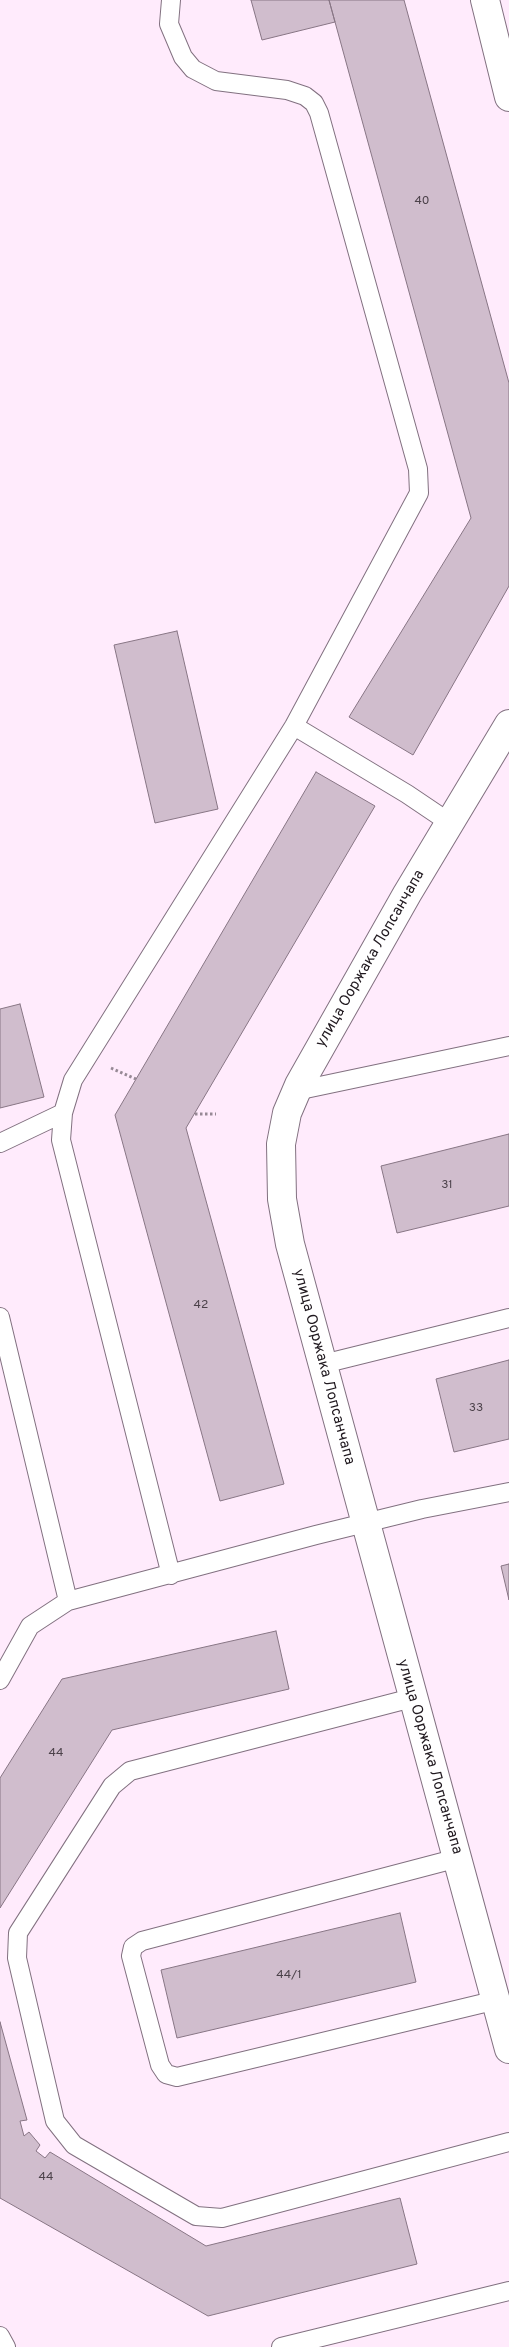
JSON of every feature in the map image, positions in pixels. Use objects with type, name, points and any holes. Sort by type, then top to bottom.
[{"type":"street","points":[[485,0],[509,97]]},
{"type":"street","name":"улица Ооржака Лопсанчапа","points":[[509,724],[336,1017],[296,1091],[287,1113],[281,1144],[282,1199],[290,1244],[509,2049]]},
{"type":"lane","points":[[170,0],[169,24],[183,57],[193,69],[216,81],[287,90],[305,96],[314,103],[319,113],[418,469],[418,493],[294,726],[73,1080],[63,1113],[61,1140],[170,1575]]},
{"type":"lane","points":[[294,726],[407,794],[450,823]]},
{"type":"lane","points":[[296,1091],[509,1046]]},
{"type":"lane","points":[[0,1143],[63,1113]]},
{"type":"lane","points":[[0,1317],[68,1601]]},
{"type":"lane","points":[[323,1364],[509,1318]]},
{"type":"lane","points":[[0,1680],[30,1626],[68,1601],[365,1524],[509,1492]]},
{"type":"lane","points":[[412,1698],[130,1771],[112,1786],[18,1933],[17,1958],[55,2121],[74,2145],[196,2216],[222,2218],[509,2142]]},
{"type":"lane","points":[[458,1858],[142,1941],[133,1947],[131,1956],[160,2065],[166,2074],[177,2077],[497,2000]]},
{"type":"lane","points":[[281,2347],[509,2291]]},
{"type":"lane","points":[[0,2336],[6,2347]]},
{"type":"path","points":[[195,1114],[216,1114]]},
{"type":"building","points":[[251,0],[329,0],[335,22],[262,40]]},
{"type":"building","points":[[329,0],[404,0],[509,383],[509,586],[413,755],[349,717],[471,518]]},
{"type":"building","points":[[177,631],[218,809],[155,823],[114,645]]},
{"type":"building","points":[[316,772],[375,806],[186,1128],[284,1484],[220,1501],[115,1115]]},
{"type":"building","points":[[20,1004],[44,1097],[0,1108],[0,1009]]},
{"type":"building","points":[[509,1134],[509,1206],[397,1233],[381,1166]]},
{"type":"building","points":[[509,1360],[509,1439],[454,1452],[436,1379]]},
{"type":"building","points":[[509,1564],[509,1600],[501,1566]]},
{"type":"building","points":[[276,1631],[289,1689],[112,1730],[0,1908],[0,1778],[62,1679]]},
{"type":"building","points":[[400,1913],[416,1982],[177,2038],[161,1970]]},
{"type":"building","points":[[0,2022],[27,2120],[20,2121],[24,2136],[29,2132],[40,2145],[36,2151],[45,2158],[50,2152],[206,2246],[400,2198],[417,2264],[208,2316],[0,2198]]}]
